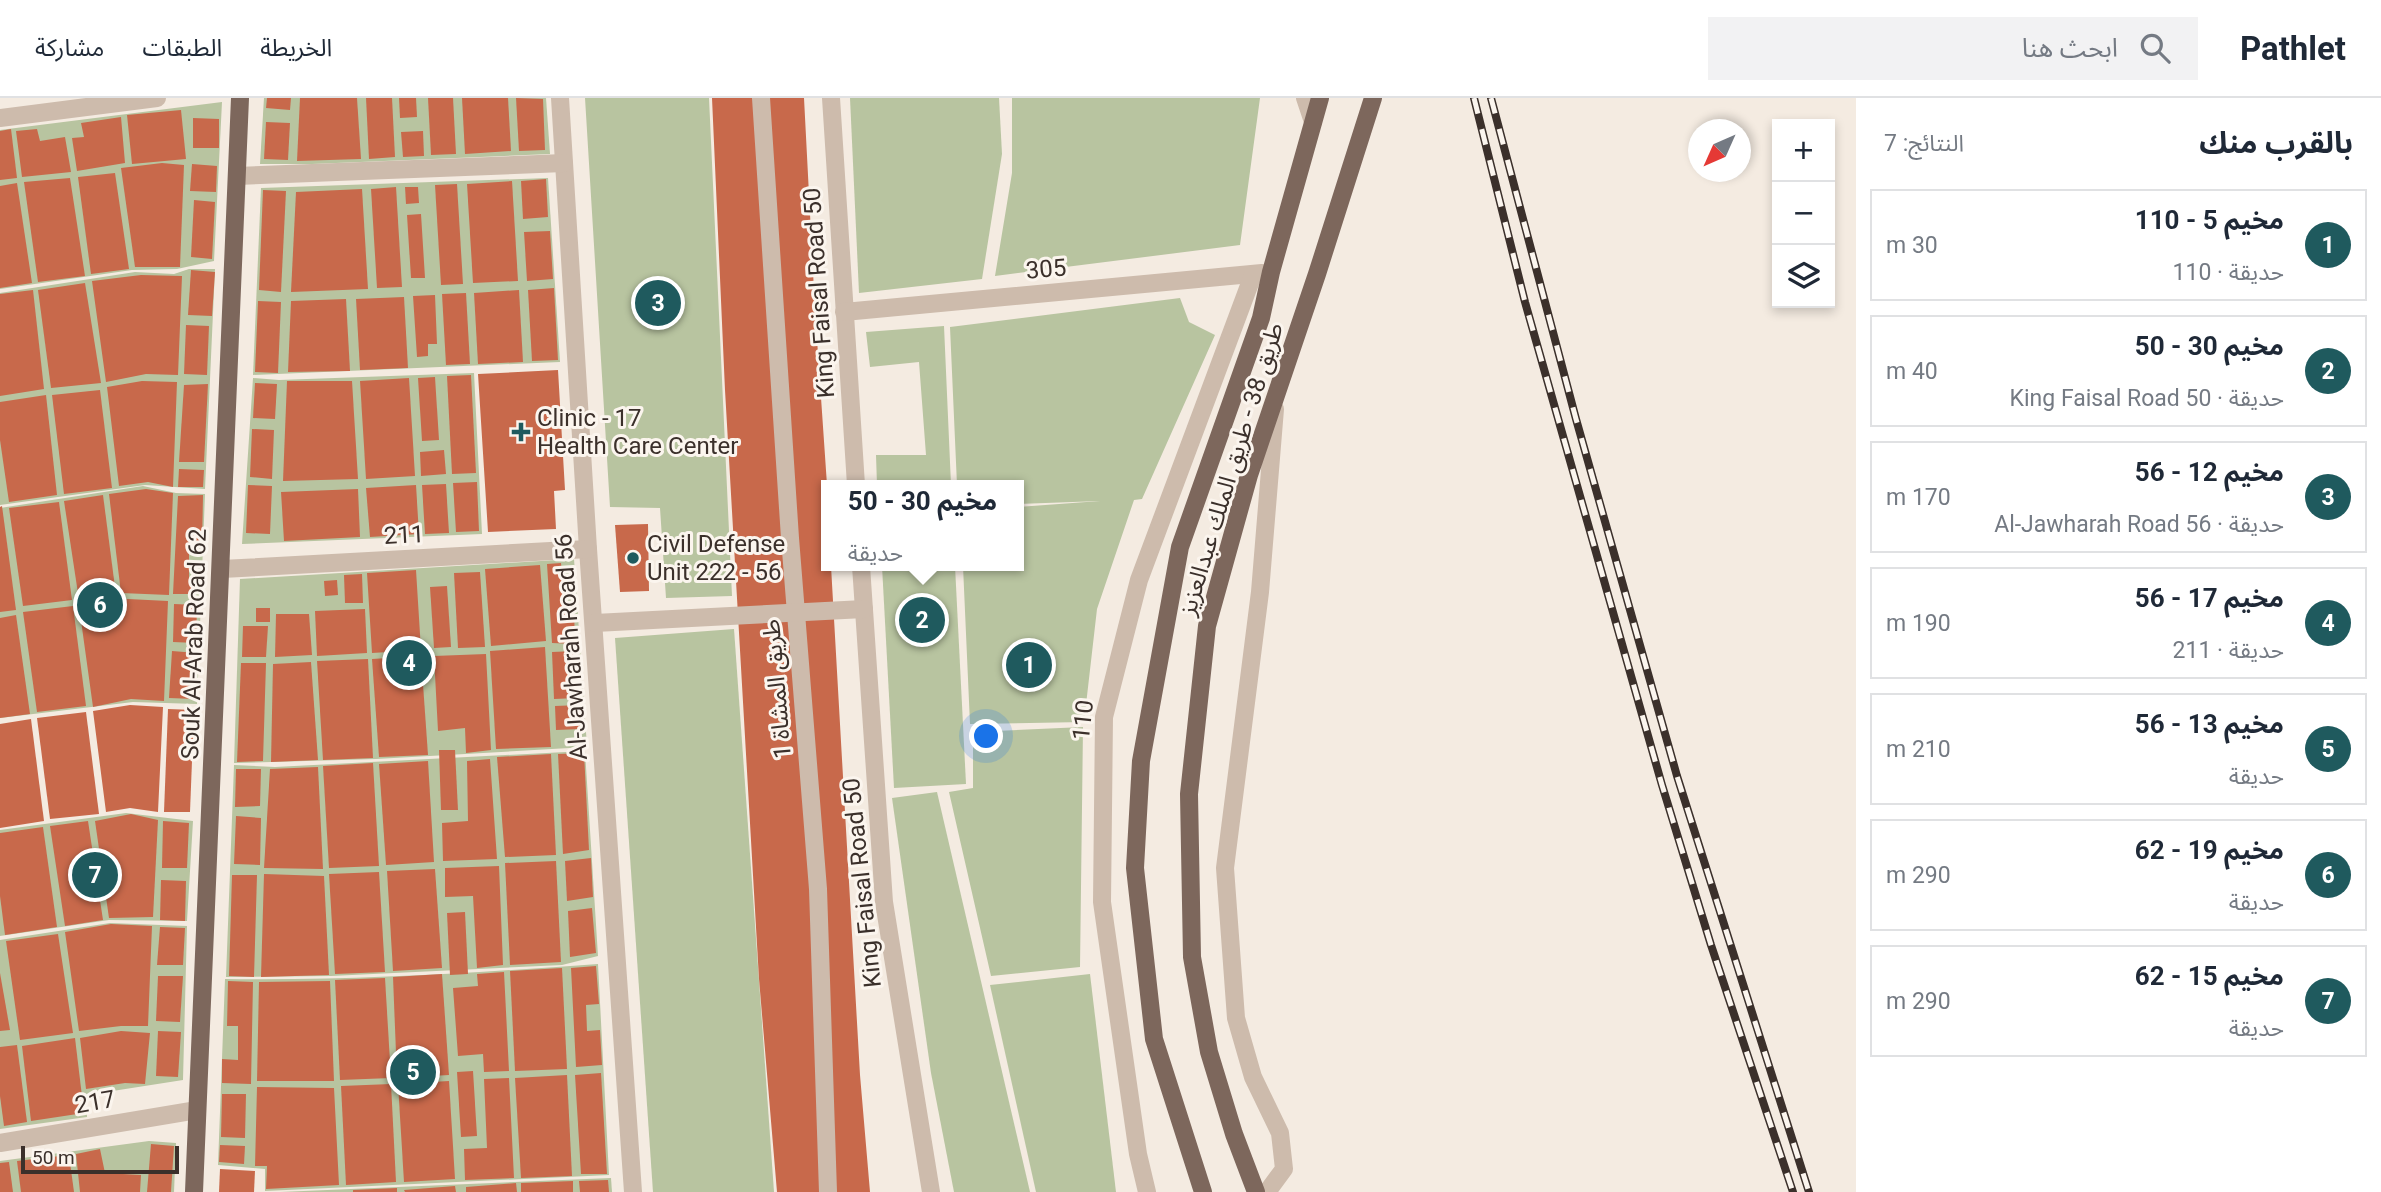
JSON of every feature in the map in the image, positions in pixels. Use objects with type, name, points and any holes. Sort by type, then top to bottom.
[{"type":"main road","name":"Souk Al-Arab Road 62","points":[[194,1192],[240,98]]},
{"type":"main road","name":"طريق 38 - طريق الملك عبدالعزيز","points":[[1203,1192],[1154,1039],[1135,868],[1141,761],[1180,547],[1261,318],[1262,273],[1320,98]]},
{"type":"main road","name":"طريق 38 - طريق الملك عبدالعزيز","points":[[1256,1192],[1234,1134],[1209,1052],[1192,957],[1189,794],[1207,626],[1249,475],[1320,266],[1373,98]]},
{"type":"street","points":[[0,118],[157,98]]},
{"type":"street","name":"Al-Jawharah Road 56","points":[[560,98],[633,1192]]},
{"type":"street","name":"طريق المشاة 1","points":[[761,98],[818,889],[828,1192]]},
{"type":"street","name":"King Faisal Road 50","points":[[831,98],[856,480]]},
{"type":"street","points":[[1306,98],[1313,121]]},
{"type":"street","points":[[237,176],[564,163]]},
{"type":"street","name":"305","points":[[844,312],[1262,273]]},
{"type":"street","name":"110","points":[[1147,1192],[1138,1154],[1102,902],[1104,718],[1139,580],[1262,273]]},
{"type":"street","points":[[1267,1192],[1284,1169],[1280,1133],[1253,1077],[1236,1018],[1225,868],[1261,592],[1276,397]]},
{"type":"street","name":"211","points":[[222,569],[588,549]]},
{"type":"street","name":"King Faisal Road 50","points":[[861,571],[884,902],[931,1192]]},
{"type":"street","points":[[595,623],[864,609]]},
{"type":"street","name":"217","points":[[0,1143],[198,1110]]},
{"type":"green space","points":[[264,98],[546,98],[550,154],[260,164]]},
{"type":"green space","points":[[585,98],[709,98],[732,596],[666,598],[660,508],[610,507]]},
{"type":"green space","points":[[850,98],[999,98],[1002,154],[982,279],[859,293]]},
{"type":"green space","points":[[1012,98],[1260,98],[1240,245],[995,276],[1012,173]]},
{"type":"green space","points":[[222,102],[214,261],[177,269],[132,270],[0,289],[0,130]]},
{"type":"green space","points":[[548,178],[560,362],[253,375],[261,188]]},
{"type":"green space","points":[[189,269],[215,269],[205,489],[145,485],[0,505],[0,293],[135,272],[174,274]]},
{"type":"green space","points":[[1180,298],[1189,322],[1215,335],[1142,499],[1134,500],[1097,609],[1084,722],[970,724],[963,571],[1024,571],[1024,507],[1100,501],[1024,504],[1024,480],[957,480],[950,327]]},
{"type":"green space","points":[[944,326],[951,480],[877,480],[876,455],[926,455],[919,362],[870,367],[866,332]]},
{"type":"green space","points":[[474,373],[482,534],[242,544],[253,378],[279,380]]},
{"type":"green space","points":[[143,486],[176,493],[205,494],[197,704],[133,702],[0,718],[0,508]]},
{"type":"green space","points":[[574,559],[587,747],[376,759],[234,763],[240,579]]},
{"type":"green space","points":[[882,571],[955,571],[966,784],[894,788]]},
{"type":"green space","points":[[734,629],[774,1192],[653,1192],[615,638]]},
{"type":"green space","points":[[1083,727],[1080,967],[991,976],[949,792],[973,788],[973,732]]},
{"type":"green space","points":[[585,751],[598,956],[562,965],[331,976],[226,977],[234,765],[275,767]]},
{"type":"green space","points":[[937,792],[1030,1192],[954,1192],[931,1073],[892,798]]},
{"type":"green space","points":[[126,813],[193,821],[187,921],[109,920],[0,936],[0,830]]},
{"type":"green space","points":[[110,923],[187,926],[183,1080],[87,1095],[87,1117],[0,1129],[0,940]]},
{"type":"green space","points":[[598,964],[609,1175],[265,1191],[265,1169],[218,1165],[225,979],[365,978]]},
{"type":"green space","points":[[1090,974],[1116,1192],[1036,1192],[990,985]]},
{"type":"green space","points":[[149,1141],[176,1143],[174,1192],[0,1192],[0,1161]]},
{"type":"green space","points":[[611,1178],[612,1192],[280,1192]]},
{"type":"building","points":[[267,98],[291,98],[290,110],[266,108]]},
{"type":"building","points":[[300,98],[357,98],[361,159],[297,161]]},
{"type":"building","points":[[366,98],[392,98],[395,157],[369,159]]},
{"type":"building","points":[[399,98],[416,98],[417,117],[400,118]]},
{"type":"building","points":[[428,98],[453,98],[456,154],[431,155]]},
{"type":"building","points":[[462,98],[508,98],[511,151],[465,154]]},
{"type":"building","points":[[516,98],[543,99],[545,150],[519,151]]},
{"type":"building","points":[[712,98],[804,98],[827,480],[821,480],[821,571],[831,571],[860,1075],[870,1192],[777,1192],[759,979],[725,390]]},
{"type":"building","points":[[181,110],[186,159],[132,164],[127,115]]},
{"type":"building","points":[[121,117],[125,163],[77,171],[72,138],[84,137],[81,123]]},
{"type":"building","points":[[193,118],[219,119],[219,148],[193,148]]},
{"type":"building","points":[[266,122],[290,123],[288,160],[264,159]]},
{"type":"building","points":[[11,129],[17,178],[0,180],[0,131]]},
{"type":"building","points":[[37,129],[40,141],[65,137],[71,172],[22,177],[16,131]]},
{"type":"building","points":[[423,131],[424,156],[403,157],[401,132]]},
{"type":"building","points":[[162,163],[184,165],[180,267],[135,267],[121,168]]},
{"type":"building","points":[[192,164],[217,166],[216,192],[190,191]]},
{"type":"building","points":[[115,173],[129,269],[91,274],[78,177]]},
{"type":"building","points":[[70,178],[85,276],[38,282],[24,182]]},
{"type":"building","points":[[546,179],[548,217],[523,219],[521,181]]},
{"type":"building","points":[[512,181],[518,281],[473,283],[467,184]]},
{"type":"building","points":[[17,183],[32,283],[0,288],[0,186]]},
{"type":"building","points":[[457,184],[463,284],[441,285],[435,185]]},
{"type":"building","points":[[396,187],[402,287],[377,288],[371,189]]},
{"type":"building","points":[[405,187],[418,187],[419,203],[406,204]]},
{"type":"building","points":[[362,189],[368,289],[291,292],[296,192]]},
{"type":"building","points":[[263,190],[286,191],[281,292],[259,290]]},
{"type":"building","points":[[194,200],[215,202],[212,259],[191,257]]},
{"type":"building","points":[[421,214],[425,278],[411,278],[407,215]]},
{"type":"building","points":[[550,231],[553,279],[527,281],[524,232]]},
{"type":"building","points":[[191,270],[215,272],[212,316],[188,315]]},
{"type":"building","points":[[141,275],[182,276],[178,375],[146,374],[106,382],[92,281]]},
{"type":"building","points":[[85,283],[101,383],[51,388],[38,290]]},
{"type":"building","points":[[554,288],[558,360],[532,361],[528,290]]},
{"type":"building","points":[[33,290],[44,389],[0,396],[0,294]]},
{"type":"building","points":[[519,290],[523,362],[478,364],[474,293]]},
{"type":"building","points":[[466,293],[470,364],[446,365],[442,294]]},
{"type":"building","points":[[435,295],[437,344],[428,344],[428,356],[417,357],[413,296]]},
{"type":"building","points":[[404,297],[408,368],[360,370],[356,299]]},
{"type":"building","points":[[346,299],[350,371],[288,372],[291,301]]},
{"type":"building","points":[[258,301],[281,302],[278,373],[255,372]]},
{"type":"building","points":[[186,325],[209,326],[207,375],[184,374]]},
{"type":"building","name":"Clinic - 17 Health Care Center","points":[[558,370],[565,490],[554,491],[556,529],[488,532],[478,374]]},
{"type":"building","points":[[471,375],[476,473],[452,474],[447,376]]},
{"type":"building","points":[[435,377],[439,440],[422,441],[418,378]]},
{"type":"building","points":[[409,378],[415,476],[366,479],[360,381]]},
{"type":"building","points":[[142,381],[177,382],[173,487],[148,482],[119,486],[107,387]]},
{"type":"building","points":[[287,381],[352,381],[358,479],[283,481]]},
{"type":"building","points":[[255,383],[277,384],[275,419],[253,418]]},
{"type":"building","points":[[208,384],[204,462],[179,462],[184,385]]},
{"type":"building","points":[[100,390],[112,488],[64,494],[52,395]]},
{"type":"building","points":[[46,395],[57,495],[9,502],[0,440],[0,402]]},
{"type":"building","points":[[252,429],[274,430],[272,479],[250,477]]},
{"type":"building","points":[[444,450],[446,474],[421,476],[420,452]]},
{"type":"building","points":[[179,469],[204,470],[203,487],[178,487]]},
{"type":"building","points":[[477,482],[479,531],[456,532],[453,483]]},
{"type":"building","points":[[446,484],[449,533],[425,534],[422,485]]},
{"type":"building","points":[[248,485],[272,486],[270,534],[246,533]]},
{"type":"building","points":[[416,485],[419,534],[370,537],[366,488]]},
{"type":"building","points":[[146,489],[173,493],[169,595],[121,593],[109,494]]},
{"type":"building","points":[[358,489],[360,537],[284,541],[281,492]]},
{"type":"building","points":[[103,495],[116,595],[79,600],[64,501]]},
{"type":"building","points":[[203,495],[202,546],[189,546],[189,580],[199,580],[198,594],[173,594],[178,496]]},
{"type":"building","points":[[59,502],[72,600],[23,606],[9,508]]},
{"type":"building","points":[[2,506],[16,610],[0,612],[0,507]]},
{"type":"building","name":"Civil Defense Unit 222 - 56","points":[[648,524],[649,591],[620,592],[615,525]]},
{"type":"building","points":[[561,563],[565,609],[574,609],[575,644],[552,643],[547,564]]},
{"type":"building","points":[[540,565],[546,641],[491,646],[485,569]]},
{"type":"building","points":[[416,570],[421,650],[372,653],[367,573]]},
{"type":"building","points":[[480,572],[485,647],[458,648],[454,573]]},
{"type":"building","points":[[362,574],[363,603],[345,603],[344,575]]},
{"type":"building","points":[[337,580],[338,595],[325,596],[324,581]]},
{"type":"building","points":[[447,586],[451,647],[434,648],[430,587]]},
{"type":"building","points":[[128,599],[168,601],[164,701],[131,699],[93,707],[79,606]]},
{"type":"building","points":[[174,604],[197,605],[196,643],[173,642]]},
{"type":"building","points":[[73,606],[86,706],[37,712],[23,612]]},
{"type":"building","points":[[256,608],[270,608],[270,622],[256,622]]},
{"type":"building","points":[[365,609],[367,653],[317,656],[315,611]]},
{"type":"building","points":[[276,614],[309,614],[312,655],[275,657]]},
{"type":"building","points":[[16,615],[30,714],[0,718],[0,618]]},
{"type":"building","points":[[243,626],[268,626],[266,657],[242,657]]},
{"type":"building","points":[[545,647],[551,747],[496,749],[490,651]]},
{"type":"building","points":[[172,651],[197,653],[194,699],[169,698]]},
{"type":"building","points":[[575,651],[577,698],[554,699],[552,652]]},
{"type":"building","points":[[486,654],[491,750],[466,753],[465,728],[438,731],[434,656]]},
{"type":"building","points":[[421,656],[428,755],[379,757],[372,659]]},
{"type":"building","points":[[368,659],[373,758],[323,760],[317,661]]},
{"type":"building","points":[[311,662],[318,760],[271,762],[273,664]]},
{"type":"building","points":[[241,663],[266,663],[263,761],[237,762]]},
{"type":"building","points":[[130,705],[163,707],[158,812],[130,808],[106,812],[93,711]]},
{"type":"building","points":[[580,705],[581,729],[556,730],[555,706]]},
{"type":"building","points":[[168,709],[194,710],[190,812],[164,812]]},
{"type":"building","points":[[86,712],[99,814],[50,819],[37,718]]},
{"type":"building","points":[[31,719],[44,821],[0,828],[0,724]]},
{"type":"building","points":[[439,750],[455,750],[458,810],[441,810]]},
{"type":"building","points":[[584,753],[589,850],[563,854],[558,754]]},
{"type":"building","points":[[551,754],[556,855],[505,857],[497,757]]},
{"type":"building","points":[[490,759],[497,859],[443,861],[442,823],[468,821],[467,761]]},
{"type":"building","points":[[428,761],[434,862],[386,865],[379,764]]},
{"type":"building","points":[[373,763],[379,866],[329,868],[323,766]]},
{"type":"building","points":[[318,767],[323,869],[264,868],[270,769]]},
{"type":"building","points":[[236,769],[261,769],[260,806],[235,807]]},
{"type":"building","points":[[131,814],[158,820],[153,917],[109,918],[95,821]]},
{"type":"building","points":[[236,816],[261,818],[260,865],[234,864]]},
{"type":"building","points":[[88,821],[103,920],[65,926],[50,826]]},
{"type":"building","points":[[163,821],[189,823],[187,868],[162,868]]},
{"type":"building","points":[[43,827],[57,927],[5,935],[0,896],[0,833]]},
{"type":"building","points":[[591,858],[593,897],[567,901],[565,861]]},
{"type":"building","points":[[556,861],[561,962],[510,965],[505,863]]},
{"type":"building","points":[[499,866],[503,965],[477,968],[473,896],[445,897],[445,868]]},
{"type":"building","points":[[435,869],[442,968],[393,971],[387,871]]},
{"type":"building","points":[[379,872],[385,972],[335,974],[329,874]]},
{"type":"building","points":[[264,874],[324,876],[329,975],[261,977]]},
{"type":"building","points":[[232,875],[257,875],[254,977],[229,976]]},
{"type":"building","points":[[161,880],[186,881],[185,921],[160,920]]},
{"type":"building","points":[[592,908],[596,953],[570,957],[568,911]]},
{"type":"building","points":[[465,912],[468,974],[450,975],[447,913]]},
{"type":"building","points":[[111,924],[152,926],[148,1026],[79,1031],[65,932]]},
{"type":"building","points":[[160,927],[185,928],[183,965],[157,965]]},
{"type":"building","points":[[58,934],[73,1033],[20,1040],[6,941]]},
{"type":"building","points":[[596,966],[599,1004],[586,1005],[587,1031],[600,1030],[602,1065],[576,1067],[571,968]]},
{"type":"building","points":[[562,968],[567,1069],[515,1071],[510,971]]},
{"type":"building","points":[[504,972],[509,1071],[484,1072],[483,1054],[458,1056],[453,988],[478,986],[477,974]]},
{"type":"building","points":[[0,973],[10,1030],[0,1031]]},
{"type":"building","points":[[442,974],[449,1075],[397,1078],[393,977]]},
{"type":"building","points":[[158,976],[183,976],[180,1022],[156,1021]]},
{"type":"building","points":[[385,978],[391,1078],[340,1080],[335,980]]},
{"type":"building","points":[[228,981],[253,982],[251,1084],[222,1083],[222,1059],[238,1060],[238,1026],[227,1026]]},
{"type":"building","points":[[330,981],[334,1081],[257,1081],[259,982]]},
{"type":"building","points":[[121,1031],[150,1033],[145,1084],[125,1083],[86,1089],[80,1038]]},
{"type":"building","points":[[158,1031],[181,1032],[178,1077],[156,1076]]},
{"type":"building","points":[[75,1038],[84,1113],[31,1121],[22,1046]]},
{"type":"building","points":[[17,1045],[27,1122],[4,1126],[0,1096],[0,1047]]},
{"type":"building","points":[[473,1071],[477,1136],[461,1137],[457,1072]]},
{"type":"building","points":[[601,1073],[607,1174],[581,1174],[575,1075]]},
{"type":"building","points":[[567,1075],[572,1176],[521,1178],[515,1078]]},
{"type":"building","points":[[509,1078],[514,1178],[465,1180],[464,1149],[487,1148],[484,1079]]},
{"type":"building","points":[[449,1081],[455,1179],[404,1182],[398,1084]]},
{"type":"building","points":[[391,1084],[396,1182],[346,1185],[341,1086]]},
{"type":"building","points":[[257,1087],[334,1088],[339,1185],[266,1189],[267,1166],[255,1166]]},
{"type":"building","points":[[222,1094],[246,1094],[245,1138],[221,1137]]},
{"type":"building","points":[[151,1144],[174,1146],[171,1192],[147,1192]]},
{"type":"building","points":[[220,1145],[245,1146],[244,1164],[219,1162]]},
{"type":"building","points":[[100,1149],[105,1173],[141,1175],[140,1192],[80,1192],[76,1154]]},
{"type":"building","points":[[69,1155],[74,1192],[21,1192],[17,1161]]},
{"type":"building","points":[[9,1162],[13,1192],[0,1192],[0,1163]]},
{"type":"building","points":[[220,1169],[255,1171],[254,1192],[219,1192]]},
{"type":"building","points":[[608,1180],[609,1192],[580,1192],[579,1181]]},
{"type":"building","points":[[573,1181],[573,1192],[521,1192],[521,1183]]},
{"type":"building","points":[[516,1183],[517,1192],[466,1192],[466,1187]]},
{"type":"building","points":[[455,1186],[456,1192],[404,1190]]},
{"type":"building","points":[[397,1188],[397,1192],[353,1192],[353,1190]]},
{"type":"railway","points":[[1474,98],[1525,302],[1662,785],[1711,945],[1793,1192]]},
{"type":"railway","points":[[1491,98],[1576,419],[1677,776],[1809,1192]]},
{"type":"place","name":"مخيم 12 - 56","points":[[658,303]]},
{"type":"place","name":"Clinic - 17 Health Care Center","points":[[521,432]]},
{"type":"place","name":"Civil Defense Unit 222 - 56","points":[[633,558]]},
{"type":"place","name":"مخيم 19 - 62","points":[[100,605]]},
{"type":"place","name":"مخيم 30 - 50","points":[[922,620]]},
{"type":"place","name":"مخيم 17 - 56","points":[[409,663]]},
{"type":"place","name":"مخيم 5 - 110","points":[[1029,665]]},
{"type":"place","name":"مخيم 15 - 62","points":[[95,875]]},
{"type":"place","name":"مخيم 13 - 56","points":[[413,1072]]}]
